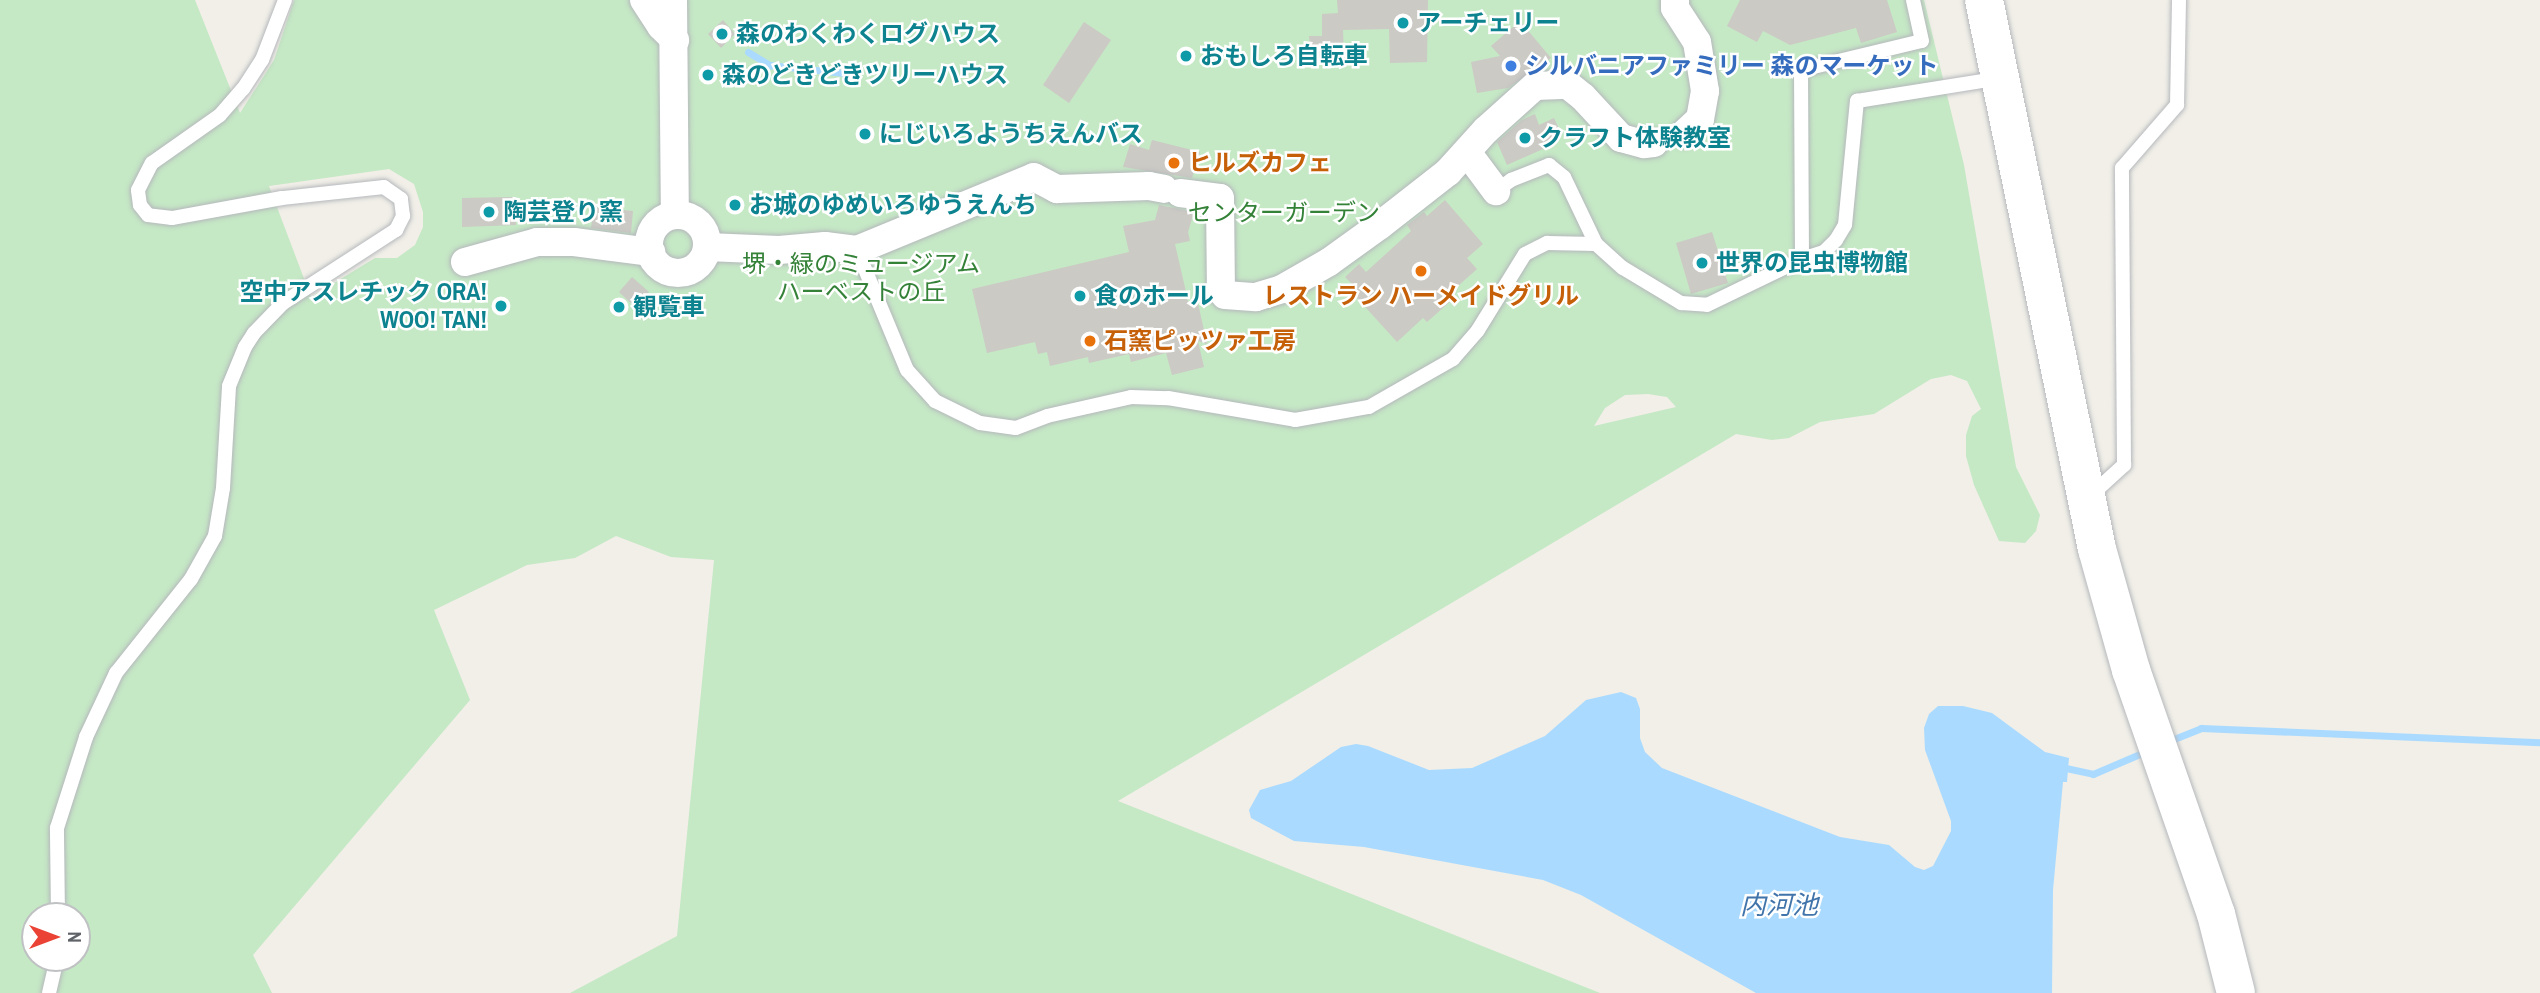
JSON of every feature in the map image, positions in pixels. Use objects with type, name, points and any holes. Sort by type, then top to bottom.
[{"type":"street","points":[[644,0],[661,26],[676,40]]},
{"type":"street","points":[[673,0],[676,40],[675,215]]},
{"type":"street","points":[[1675,0],[1675,8],[1697,42],[1705,91],[1700,119],[1685,133]]},
{"type":"street","points":[[1984,0],[2002,78],[2085,500],[2131,670],[2200,864],[2236,992]]},
{"type":"street","points":[[707,247],[779,250],[825,246],[857,250],[1034,177],[1057,189],[1149,186],[1220,198],[1221,290],[1226,295],[1256,298],[1282,289],[1329,262],[1438,180],[1486,130],[1535,86],[1568,85],[1622,138],[1633,143],[1654,143]]},
{"type":"street","points":[[1467,152],[1496,191]]},
{"type":"street","points":[[675,215],[692,218],[698,223],[704,230],[707,247],[698,265],[680,272],[662,268],[650,251],[650,242],[657,224],[675,215]]},
{"type":"street","points":[[465,262],[537,242],[574,242],[650,251]]},
{"type":"lane","points":[[58,902],[57,828],[86,737],[116,673],[191,579],[215,536],[223,488],[229,386],[245,347],[254,333],[283,303],[396,230],[403,216],[401,199],[384,187],[282,198],[172,218],[148,215],[140,205],[138,190],[152,163],[220,115],[243,89],[262,60],[285,0]]},
{"type":"lane","points":[[1802,259],[1801,70],[1922,41],[1913,0]]},
{"type":"lane","points":[[2085,500],[2124,465],[2122,168],[2177,105],[2179,0]]},
{"type":"lane","points":[[1496,191],[1510,180],[1549,165],[1564,177],[1596,244],[1623,268],[1681,303],[1707,305],[1802,259],[1824,252],[1845,225],[1857,101],[2002,78]]},
{"type":"lane","points":[[857,250],[907,370],[935,401],[980,423],[1016,428],[1046,416],[1131,397],[1168,398],[1295,420],[1369,407],[1453,359],[1478,330],[1525,254],[1547,243],[1596,244]]},
{"type":"lane","points":[[49,993],[54,972]]},
{"type":"green space","points":[[0,0],[195,0],[240,113],[274,60],[294,0],[1924,0],[1964,165],[2016,467],[2040,515],[2036,531],[2025,543],[1999,541],[1974,485],[1966,456],[1966,435],[1972,416],[1981,409],[1967,381],[1951,375],[1931,379],[1874,414],[1820,422],[1789,438],[1772,440],[1736,434],[1118,801],[1600,993],[570,993],[677,936],[714,560],[671,557],[616,536],[575,558],[527,565],[434,610],[470,700],[253,955],[272,993],[0,993]],"holes":[[[389,169],[414,184],[423,212],[423,227],[415,245],[397,258],[375,258],[311,297],[269,186]],[[1625,395],[1667,397],[1676,407],[1594,426],[1605,408]]]},
{"type":"water","name":"内河池","points":[[1621,692],[1636,698],[1640,709],[1640,738],[1645,752],[1662,768],[1840,837],[1889,845],[1915,867],[1924,870],[1933,866],[1951,831],[1951,821],[1925,750],[1924,728],[1929,714],[1938,706],[1963,706],[1992,713],[2045,752],[2069,758],[2067,782],[2063,782],[2053,890],[2052,993],[1756,993],[1581,895],[1543,880],[1364,847],[1294,841],[1251,818],[1249,810],[1260,790],[1291,781],[1341,747],[1356,744],[1368,746],[1429,770],[1472,768],[1545,736],[1586,700]]},
{"type":"building","points":[[1337,0],[1428,0],[1427,62],[1390,63],[1389,29],[1343,30],[1344,55],[1311,57],[1309,36],[1322,36],[1322,14],[1338,13]]},
{"type":"building","points":[[1740,0],[1887,0],[1897,32],[1861,43],[1856,28],[1790,45],[1763,31],[1757,42],[1727,26]]},
{"type":"building","name":"森のわくわくログハウス","points":[[723,20],[735,34],[721,48],[708,34]]},
{"type":"building","points":[[1520,21],[1551,58],[1508,88],[1477,93],[1471,62],[1500,56],[1491,46]]},
{"type":"building","points":[[1084,22],[1111,40],[1069,103],[1043,85]]},
{"type":"building","name":"クラフト体験教室","points":[[1535,114],[1539,125],[1554,118],[1562,135],[1550,140],[1552,145],[1507,165],[1497,142],[1522,120]]},
{"type":"building","points":[[1152,140],[1200,152],[1192,178],[1123,167],[1130,144],[1149,150]]},
{"type":"building","name":"陶芸登り窯","points":[[515,197],[516,225],[462,227],[462,198]]},
{"type":"building","name":"レストラン ハーメイドグリル","points":[[1445,200],[1483,244],[1467,258],[1477,269],[1449,294],[1453,299],[1427,322],[1423,318],[1397,342],[1348,288],[1352,284],[1345,277],[1359,264],[1366,272],[1411,231],[1407,225],[1424,212],[1427,216]]},
{"type":"building","name":"食のホール","points":[[1159,205],[1194,212],[1188,232],[1190,241],[1175,244],[1189,305],[1198,303],[1207,344],[1198,341],[1204,367],[1172,375],[1166,353],[1131,362],[1129,354],[1089,363],[1088,357],[1050,366],[1047,352],[1038,354],[1035,342],[987,353],[972,289],[1129,252],[1123,226],[1155,220]]},
{"type":"building","points":[[594,207],[633,211],[631,233],[591,228]]},
{"type":"building","name":"世界の昆虫博物館","points":[[1712,232],[1728,283],[1691,294],[1676,243]]},
{"type":"building","points":[[632,277],[649,292],[635,307],[619,292]]},
{"type":"waterway","points":[[748,52],[770,65],[854,74]]},
{"type":"waterway","points":[[2169,741],[2201,728],[2540,742]]},
{"type":"waterway","points":[[2061,767],[2093,774],[2149,750]]},
{"type":"place","name":"アーチェリー","points":[[1403,23]]},
{"type":"place","name":"森のわくわくログハウス","points":[[722,34]]},
{"type":"place","name":"おもしろ自転車","points":[[1186,56]]},
{"type":"place","name":"シルバニアファミリー 森のマーケット","points":[[1511,66]]},
{"type":"place","name":"森のどきどきツリーハウス","points":[[708,75]]},
{"type":"place","name":"にじいろようちえんバス","points":[[865,134]]},
{"type":"place","name":"クラフト体験教室","points":[[1525,138]]},
{"type":"place","name":"ヒルズカフェ","points":[[1174,163]]},
{"type":"place","name":"お城のゆめいろゆうえんち","points":[[735,205]]},
{"type":"place","name":"陶芸登り窯","points":[[489,212]]},
{"type":"place","name":"世界の昆虫博物館","points":[[1702,263]]},
{"type":"place","name":"レストラン ハーメイドグリル","points":[[1421,271]]},
{"type":"place","name":"食のホール","points":[[1080,296]]},
{"type":"place","name":"空中アスレチック ORA! WOO! TAN!","points":[[501,306]]},
{"type":"place","name":"観覧車","points":[[619,307]]},
{"type":"place","name":"石窯ピッツァ工房","points":[[1090,341]]},
{"type":"park label","name":"センターガーデン","points":[[1284,213]]},
{"type":"park label","name":"堺・緑のミュージアム ハーベストの丘","points":[[861,278]]}]
